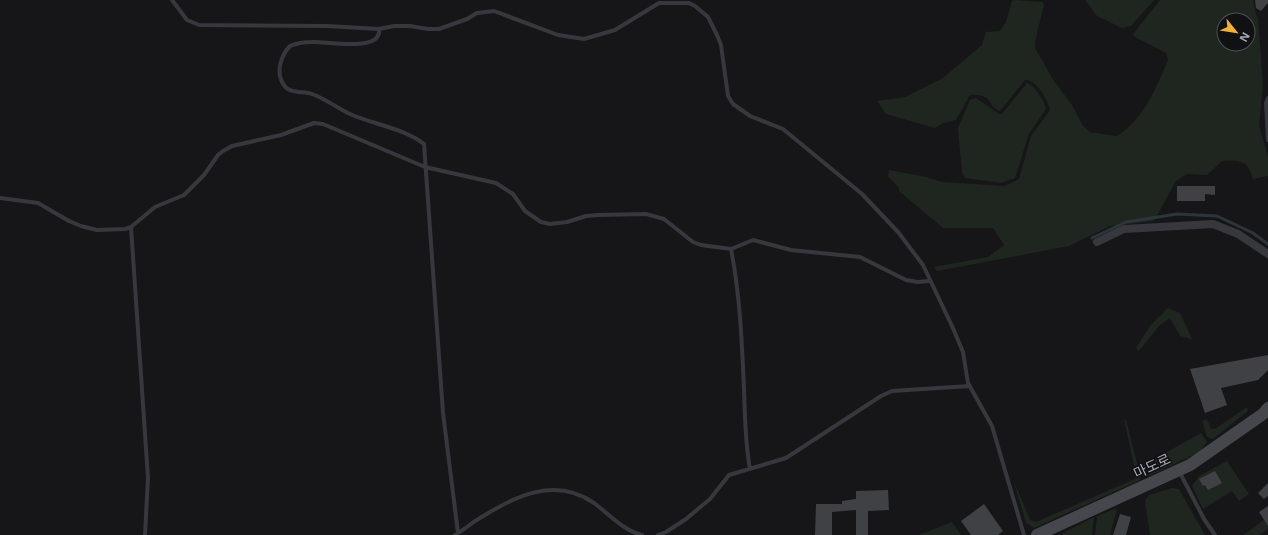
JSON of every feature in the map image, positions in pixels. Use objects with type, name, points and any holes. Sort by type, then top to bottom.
[{"type":"main road","name":"마도로","points":[[1037,535],[1190,465],[1265,413]]},
{"type":"street","points":[[1097,242],[1124,229],[1214,224],[1238,234],[1268,254]]},
{"type":"lane","points":[[172,0],[187,20],[199,25],[327,26],[379,29],[394,26],[439,29],[467,19],[477,13],[494,11],[558,35],[584,39],[615,30],[659,3],[689,3],[695,6],[708,17],[718,35],[721,45],[728,96],[733,104],[750,116],[783,130],[862,194],[898,232],[923,265],[929,281],[952,326],[963,352],[965,369],[970,386],[992,426],[1024,535]]},
{"type":"lane","points":[[379,29],[379,34],[375,39],[357,44],[312,42],[290,46],[282,59],[279,68],[281,79],[284,86],[288,90],[311,93],[333,103],[351,115],[420,141],[424,144],[443,413],[457,534],[479,518],[506,503],[532,492],[545,489],[579,495],[593,502],[630,530],[642,535]]},
{"type":"lane","points":[[1268,98],[1266,103],[1268,140]]},
{"type":"lane","points":[[0,198],[38,203],[69,221],[92,228],[125,230],[131,227],[154,207],[184,195],[204,175],[218,155],[223,151],[232,146],[281,135],[314,123],[323,124],[425,167],[455,172],[501,185],[513,194],[526,211],[541,222],[550,224],[567,222],[586,216],[646,214],[664,218],[693,242],[701,245],[730,249],[753,240],[791,250],[849,255],[870,261],[906,280],[918,282],[929,281]]},
{"type":"lane","points":[[131,227],[148,471],[145,535]]},
{"type":"lane","points":[[730,249],[736,274],[742,345],[746,448],[750,469]]},
{"type":"lane","points":[[660,535],[686,520],[710,499],[729,475],[786,458],[864,407],[892,392],[970,386]]},
{"type":"lane","points":[[1179,470],[1204,520],[1215,535]]},
{"type":"shaded area","points":[[1085,0],[1154,0],[1131,26],[1122,28],[1097,16]]},
{"type":"shaded area","points":[[1160,0],[1253,0],[1256,12],[1216,12],[1216,52],[1256,52],[1256,14],[1258,18],[1263,85],[1259,126],[1268,156],[1268,176],[1253,179],[1249,168],[1242,162],[1222,161],[1207,175],[1187,174],[1176,181],[1154,221],[1110,226],[1069,246],[937,271],[934,267],[988,257],[1004,245],[993,228],[943,228],[899,191],[899,188],[888,176],[889,170],[926,177],[942,182],[1005,186],[1019,179],[1031,136],[1050,110],[1049,106],[1037,86],[1025,80],[1000,111],[983,96],[970,95],[956,120],[943,123],[935,128],[886,114],[877,101],[905,97],[943,78],[982,45],[986,32],[1000,31],[1006,22],[1012,1],[1043,2],[1044,5],[1035,42],[1035,48],[1054,81],[1072,105],[1083,126],[1090,132],[1117,136],[1135,121],[1142,112],[1154,92],[1168,60],[1166,53],[1135,37],[1133,34]]},
{"type":"shaded area","points":[[1027,83],[1039,94],[1046,109],[1029,134],[1015,178],[1001,183],[965,178],[962,172],[958,128],[970,100],[976,98],[999,114],[1002,114]]},
{"type":"shaded area","points":[[1168,308],[1180,313],[1192,339],[1180,336],[1170,318],[1159,326],[1139,351],[1136,348],[1150,326]]},
{"type":"shaded area","points":[[1247,407],[1248,411],[1213,439],[1207,437],[1202,421],[1207,419],[1211,429],[1215,429]]},
{"type":"shaded area","points":[[1124,419],[1126,420],[1140,480],[1034,528],[1026,523],[1013,479],[1030,520],[1036,522],[1135,479],[1136,474]]},
{"type":"shaded area","points":[[1201,433],[1207,442],[1199,452],[1149,476],[1142,476],[1140,465],[1151,461]]},
{"type":"shaded area","points":[[1227,461],[1249,494],[1239,501],[1232,491],[1203,509],[1192,486],[1199,476]]},
{"type":"shaded area","points":[[1172,488],[1179,489],[1205,535],[1150,535],[1145,501],[1149,495]]},
{"type":"shaded area","points":[[1114,509],[1117,510],[1110,535],[1095,535],[1097,516]]},
{"type":"shaded area","points":[[1094,517],[1092,535],[1063,535],[1063,533]]},
{"type":"shaded area","points":[[1268,517],[1268,529],[1259,535],[1243,535]]},
{"type":"shaded area","points":[[952,522],[961,535],[919,535]]},
{"type":"building","points":[[1255,0],[1268,0],[1268,3],[1261,11],[1256,8]]},
{"type":"building","points":[[1177,186],[1215,186],[1215,195],[1205,194],[1205,201],[1177,201]]},
{"type":"building","points":[[1268,355],[1268,370],[1258,380],[1221,388],[1227,405],[1205,413],[1190,369]]},
{"type":"building","points":[[1215,471],[1222,483],[1208,490],[1205,485],[1203,486],[1199,479]]},
{"type":"building","points":[[1268,483],[1268,496],[1264,499],[1258,493]]},
{"type":"building","points":[[888,490],[889,510],[868,511],[868,535],[856,535],[856,510],[832,512],[832,535],[815,535],[816,504],[842,504],[842,501],[856,499],[856,491]]},
{"type":"building","points":[[984,504],[1003,531],[998,535],[971,535],[961,521]]},
{"type":"building","points":[[1268,506],[1268,526],[1259,512]]},
{"type":"building","points":[[1120,514],[1131,517],[1126,535],[1113,535]]},
{"type":"waterway","points":[[1092,238],[1126,222],[1177,214],[1217,216],[1253,233],[1268,244]]}]
